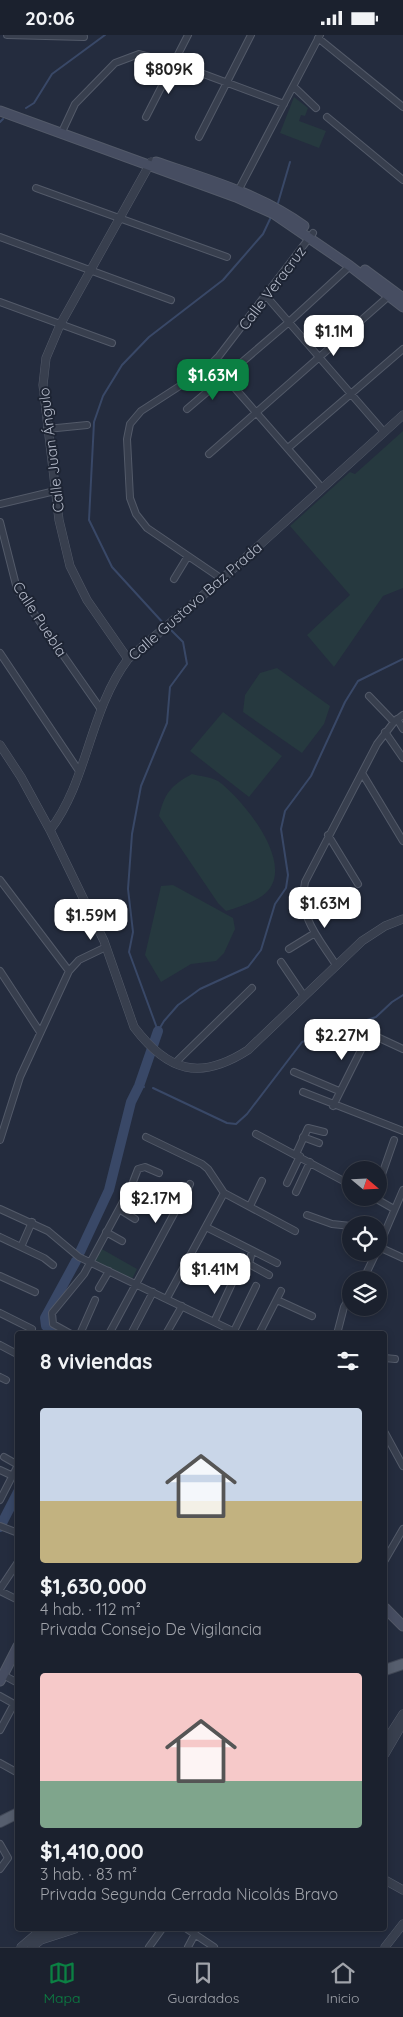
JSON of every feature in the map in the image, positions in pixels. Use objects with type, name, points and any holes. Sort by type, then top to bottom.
[{"type":"main road","points":[[0,105],[62,131]]},
{"type":"main road","points":[[0,111],[62,131],[277,208],[403,307]]},
{"type":"main road","points":[[312,235],[403,298]]},
{"type":"main road","points":[[387,1610],[403,1625]]},
{"type":"main road","points":[[2,1678],[15,1652]]},
{"type":"main road","points":[[387,1669],[403,1664]]},
{"type":"main road","points":[[0,1822],[15,1814]]},
{"type":"street","points":[[7,35],[84,37]]},
{"type":"street","points":[[146,117],[188,35]]},
{"type":"street","points":[[198,137],[251,35]]},
{"type":"street","points":[[237,194],[319,37],[403,107]]},
{"type":"street","points":[[62,131],[75,104],[121,60],[139,53],[226,81],[284,104]]},
{"type":"street","points":[[294,87],[316,107]]},
{"type":"street","points":[[327,117],[403,180]]},
{"type":"street","name":"Calle Juan Ángulo","points":[[128,659],[86,599],[70,566],[55,491],[47,429],[44,371],[50,346],[60,325],[151,163]]},
{"type":"street","points":[[36,188],[227,257]]},
{"type":"street","name":"Calle Veracruz","points":[[222,579],[146,528],[136,514],[130,498],[127,432],[134,417],[141,411],[213,363],[267,297],[312,235]]},
{"type":"street","points":[[0,237],[171,300]]},
{"type":"street","points":[[187,409],[289,322],[350,265]]},
{"type":"street","points":[[209,454],[390,295]]},
{"type":"street","points":[[267,297],[384,432]]},
{"type":"street","points":[[1,305],[112,343]]},
{"type":"street","points":[[288,448],[403,349]]},
{"type":"street","points":[[213,363],[322,488]]},
{"type":"street","name":"Calle Gustavo Baz Prada","points":[[50,830],[64,809],[100,708],[114,679],[128,659],[222,579],[403,415]]},
{"type":"street","points":[[47,429],[87,425]]},
{"type":"street","points":[[0,504],[55,491]]},
{"type":"street","name":"Calle Puebla","points":[[0,522],[17,589],[100,708]]},
{"type":"street","points":[[174,579],[188,556]]},
{"type":"street","points":[[0,653],[79,771]]},
{"type":"street","points":[[369,696],[398,719],[403,729]]},
{"type":"street","points":[[336,965],[315,933],[304,910],[303,896],[312,866],[328,835],[385,732],[398,719]]},
{"type":"street","points":[[385,732],[402,758]]},
{"type":"street","points":[[0,745],[21,777],[50,830],[106,947],[134,1027],[145,1040],[174,1063],[192,1068],[209,1069],[227,1064],[248,1051],[336,965],[374,932],[403,919]]},
{"type":"street","points":[[362,773],[403,841]]},
{"type":"street","points":[[328,835],[358,884]]},
{"type":"street","points":[[0,880],[69,971]]},
{"type":"street","points":[[289,949],[315,933]]},
{"type":"street","points":[[0,1140],[3,1121],[16,1086],[69,971],[79,960],[106,947]]},
{"type":"street","points":[[281,962],[304,996]]},
{"type":"street","points":[[0,971],[40,1032]]},
{"type":"street","points":[[174,1063],[252,988]]},
{"type":"street","points":[[333,1105],[368,1036],[375,1035],[403,1049]]},
{"type":"street","points":[[294,1073],[339,1091]]},
{"type":"street","points":[[303,1093],[403,1131]]},
{"type":"street","points":[[288,1183],[304,1137],[310,1127],[324,1132]]},
{"type":"street","points":[[256,1134],[342,1180]]},
{"type":"street","points":[[146,1137],[205,1166],[224,1193],[295,1231]]},
{"type":"street","points":[[304,1137],[319,1143]]},
{"type":"street","points":[[387,1161],[394,1140]]},
{"type":"street","points":[[296,1192],[310,1162]]},
{"type":"street","points":[[66,1331],[53,1323],[52,1313],[80,1279],[132,1187],[141,1167],[159,1173]]},
{"type":"street","points":[[250,1206],[262,1181]]},
{"type":"street","points":[[111,1331],[190,1185]]},
{"type":"street","points":[[132,1187],[148,1195]]},
{"type":"street","points":[[387,1224],[403,1190]]},
{"type":"street","points":[[167,1298],[224,1193]]},
{"type":"street","points":[[388,1206],[394,1209]]},
{"type":"street","points":[[0,1209],[32,1222],[48,1231],[74,1254],[232,1331]]},
{"type":"street","points":[[119,1209],[135,1219]]},
{"type":"street","points":[[307,1215],[332,1224],[342,1225]]},
{"type":"street","points":[[21,1247],[32,1222]]},
{"type":"street","points":[[206,1227],[277,1263]]},
{"type":"street","points":[[106,1232],[122,1241]]},
{"type":"street","points":[[0,1237],[44,1258],[53,1265]]},
{"type":"street","points":[[252,1251],[249,1264],[270,1275]]},
{"type":"street","points":[[387,1251],[403,1258]]},
{"type":"street","points":[[99,1288],[108,1271]]},
{"type":"street","points":[[0,1276],[35,1292]]},
{"type":"street","points":[[214,1322],[235,1277]]},
{"type":"street","points":[[237,1331],[256,1286]]},
{"type":"street","points":[[261,1331],[281,1291]]},
{"type":"street","points":[[133,1331],[153,1292]]},
{"type":"street","points":[[81,1331],[96,1299]]},
{"type":"street","points":[[277,1300],[312,1316]]},
{"type":"street","points":[[168,1331],[182,1306]]},
{"type":"street","points":[[0,1313],[32,1329]]},
{"type":"street","points":[[338,1331],[342,1315]]},
{"type":"street","points":[[220,1331],[222,1326]]},
{"type":"street","points":[[0,1345],[15,1353]]},
{"type":"street","points":[[387,1358],[395,1359]]},
{"type":"street","points":[[387,1437],[403,1466]]},
{"type":"street","points":[[4,1457],[15,1463]]},
{"type":"street","points":[[0,1470],[13,1476]]},
{"type":"street","points":[[0,1499],[15,1472]]},
{"type":"street","points":[[2,1527],[15,1532]]},
{"type":"street","points":[[387,1557],[403,1529]]},
{"type":"street","points":[[15,1566],[0,1590],[15,1598]]},
{"type":"street","points":[[2,1678],[15,1682]]},
{"type":"street","points":[[0,1696],[15,1704]]},
{"type":"street","points":[[0,1730],[15,1707]]},
{"type":"street","points":[[387,1739],[403,1714]]},
{"type":"street","points":[[387,1751],[403,1723]]},
{"type":"street","points":[[0,1763],[15,1771]]},
{"type":"street","points":[[0,1844],[8,1858],[0,1869]]},
{"type":"street","points":[[387,1881],[403,1890]]},
{"type":"street","points":[[385,1947],[403,1924]]},
{"type":"street","points":[[21,1947],[35,1935],[48,1931]]},
{"type":"street","points":[[32,1947],[41,1940],[69,1931]]},
{"type":"street","points":[[149,1947],[161,1931]]},
{"type":"street","points":[[190,1931],[214,1947]]},
{"type":"street","points":[[188,1947],[195,1934]]},
{"type":"shaded area","points":[[294,97],[308,108],[305,116],[301,115],[299,121],[326,131],[319,148],[280,133]]},
{"type":"shaded area","points":[[403,431],[403,588],[383,596],[334,667],[307,635],[350,595],[290,526],[350,472],[355,474]]},
{"type":"shaded area","points":[[277,668],[330,706],[324,724],[302,753],[243,712],[245,695],[260,673]]},
{"type":"shaded area","points":[[223,712],[282,756],[249,797],[190,751]]},
{"type":"shaded area","points":[[192,774],[218,781],[229,790],[253,818],[272,852],[275,869],[272,884],[262,896],[245,905],[226,911],[218,903],[159,816],[166,796],[173,786]]},
{"type":"shaded area","points":[[173,885],[233,918],[235,929],[224,953],[216,961],[191,964],[161,982],[145,955],[161,886]]},
{"type":"shaded area","points":[[100,1248],[137,1269],[132,1279],[92,1261]]},
{"type":"waterway","points":[[26,108],[34,103],[52,74],[105,35]]},
{"type":"waterway","points":[[0,122],[3,119]]},
{"type":"waterway","points":[[278,203],[290,162]]},
{"type":"waterway","points":[[165,625],[112,567],[89,520],[94,422],[103,396],[122,365],[149,337],[223,280],[263,234],[271,217]]},
{"type":"waterway","points":[[158,1031],[129,952],[133,932],[128,889],[132,834],[141,786],[167,723],[170,687],[187,664],[183,642],[169,628]]},
{"type":"waterway","points":[[158,1031],[178,1005],[200,989],[248,967],[261,950],[275,904],[286,888],[288,875],[281,829],[285,811],[311,776],[345,702],[358,681],[403,659]]},
{"type":"waterway","points":[[153,1088],[227,1123],[236,1124],[247,1114],[302,1042],[376,1017],[392,1002],[403,995]]},
{"type":"waterway","points":[[80,1252],[109,1190],[131,1102],[139,1086],[158,1031]]},
{"type":"waterway","points":[[139,1086],[144,1087]]},
{"type":"waterway","points":[[53,1331],[46,1326],[45,1318],[76,1261]]},
{"type":"waterway","points":[[0,1527],[15,1498]]}]
